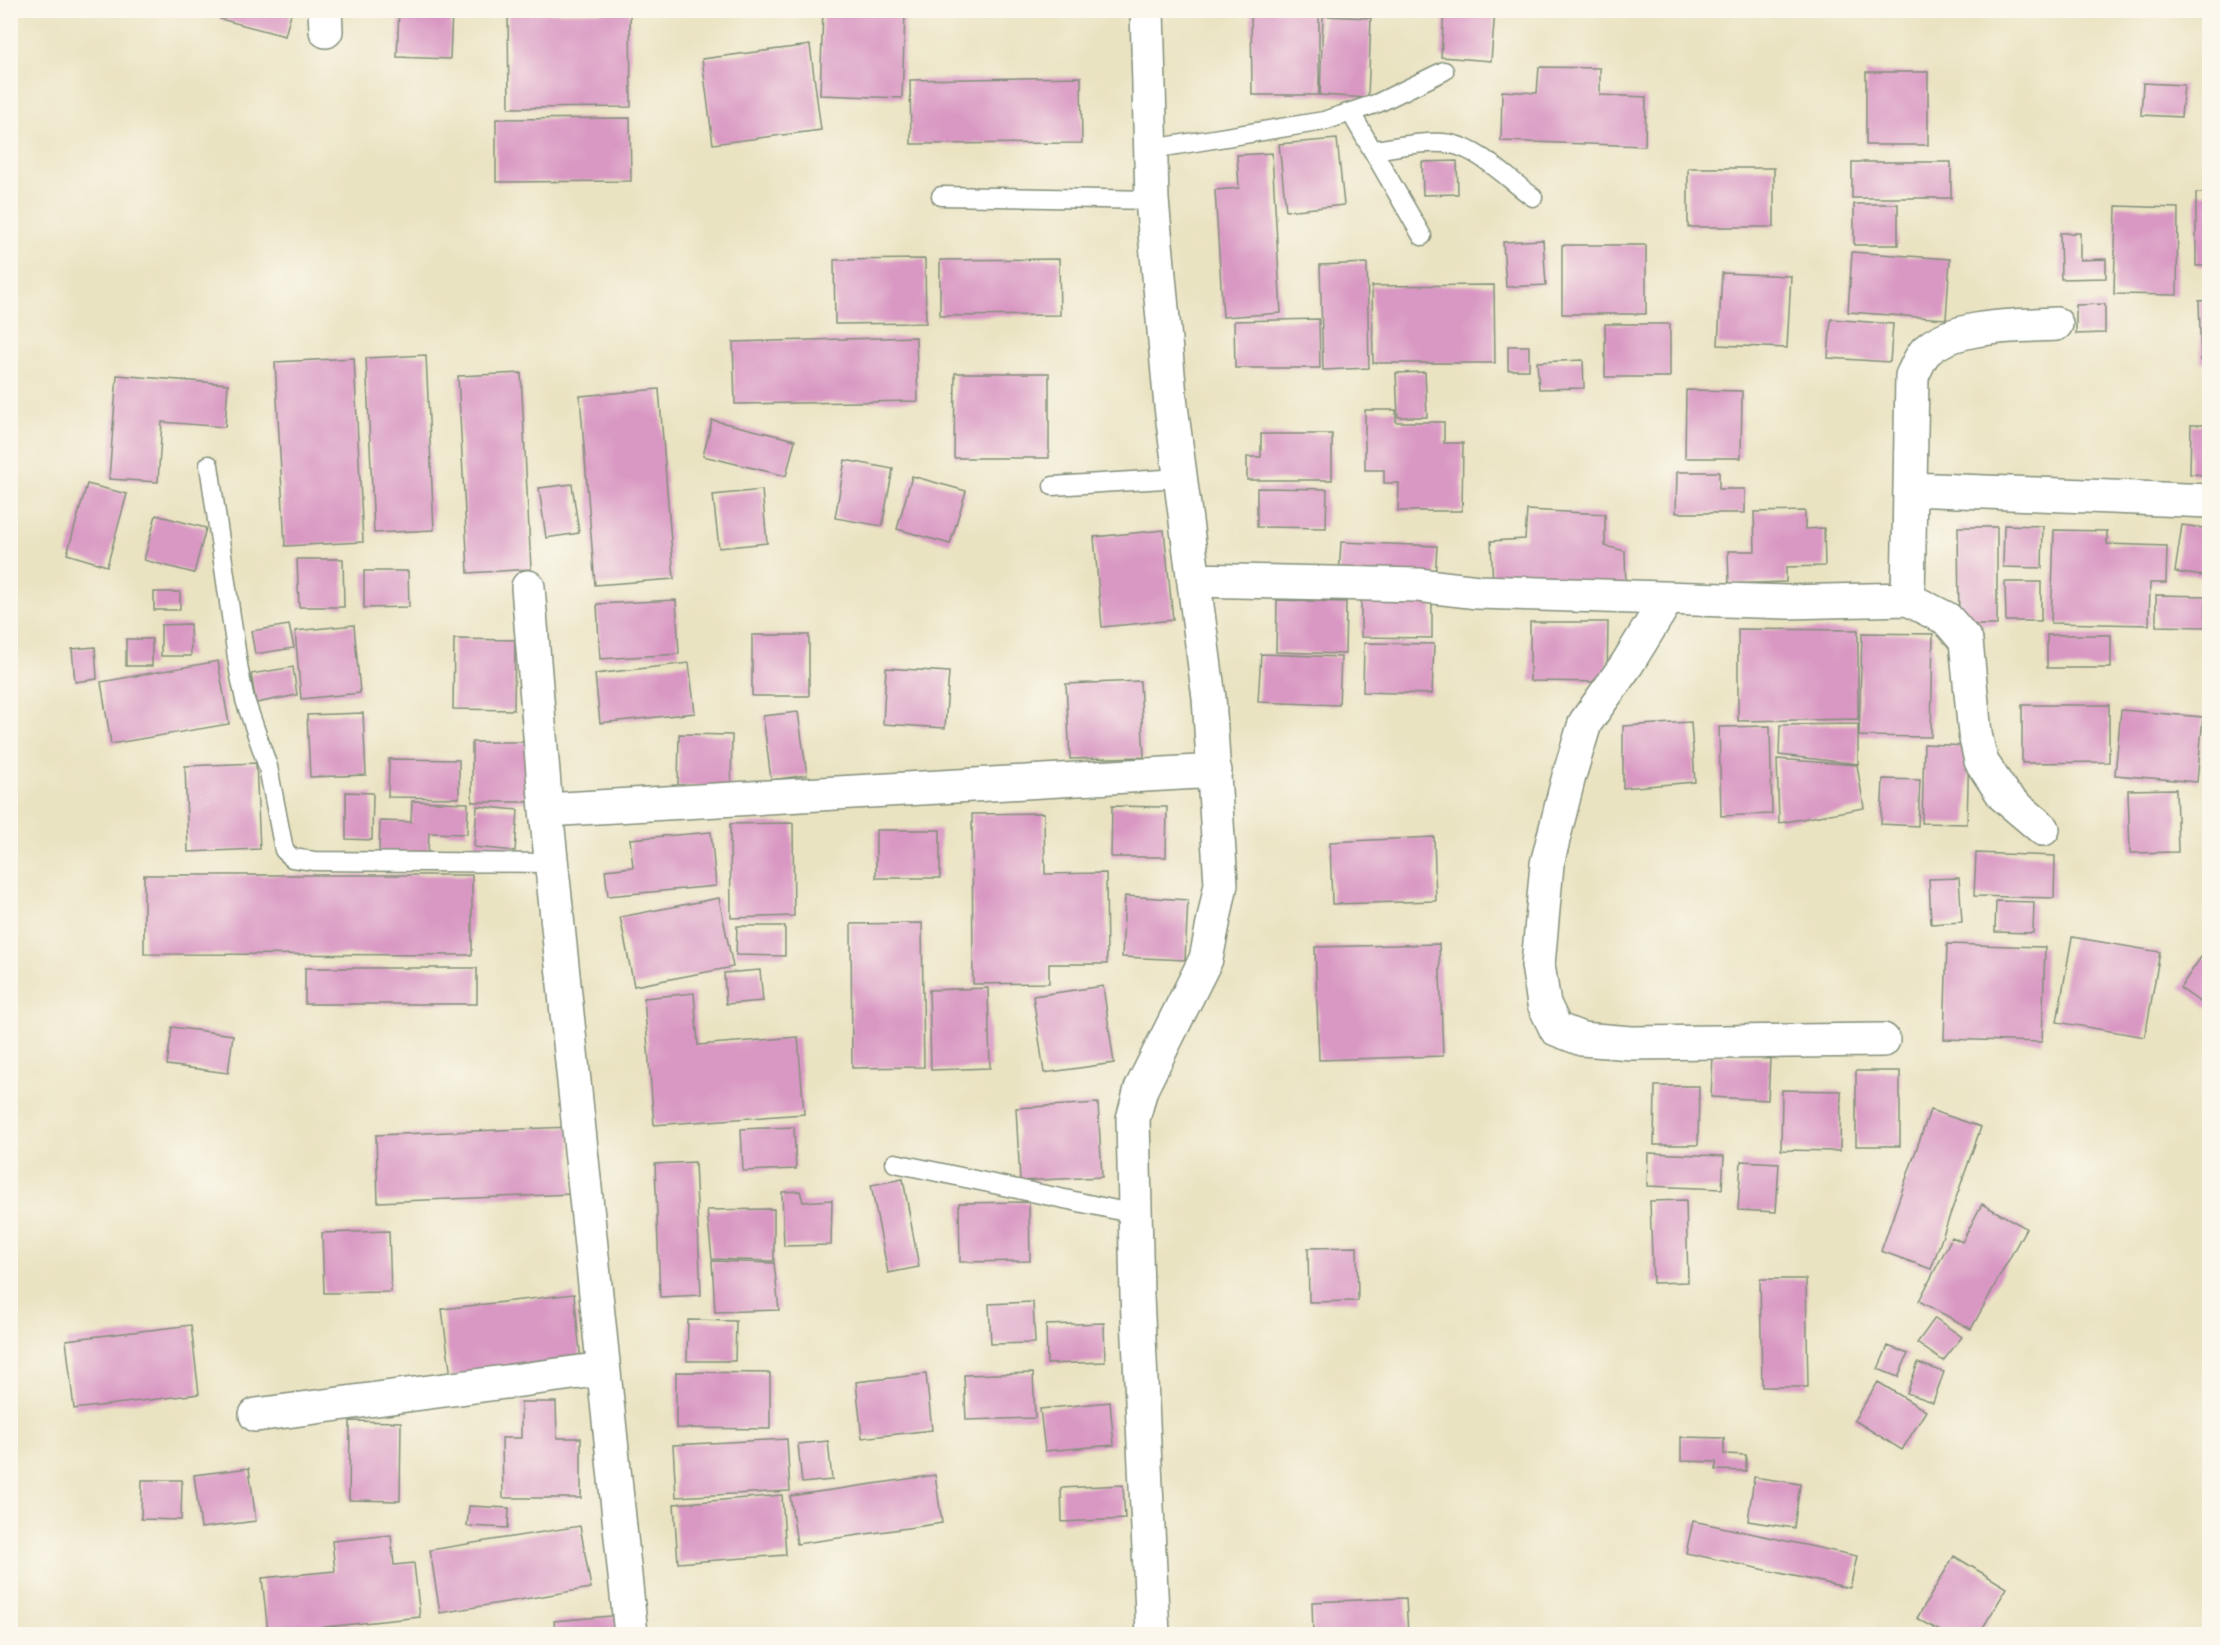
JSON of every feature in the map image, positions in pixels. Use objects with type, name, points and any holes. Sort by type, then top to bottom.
[{"type":"street","points":[[1147,10],[1152,200],[1180,478],[1209,698],[1221,884],[1206,959],[1141,1089],[1133,1119],[1153,1635]]},
{"type":"street","points":[[1908,599],[1912,376],[1925,352],[1954,334],[2009,326],[2056,324]]},
{"type":"street","points":[[1910,489],[2210,501]]},
{"type":"street","points":[[1194,580],[1418,585],[1478,592],[1667,599],[1787,602],[1908,599],[1947,619],[1966,641],[1975,734],[1981,761],[2004,796],[2043,829]]},
{"type":"street","points":[[528,587],[546,810],[631,1635]]},
{"type":"street","points":[[1667,599],[1627,664],[1585,723],[1569,776],[1547,864],[1538,965],[1548,1012],[1556,1029],[1582,1039],[1622,1042],[1883,1040]]},
{"type":"street","points":[[546,810],[1215,771]]},
{"type":"street","points":[[256,1415],[603,1369]]},
{"type":"lane","points":[[1152,150],[1324,121],[1351,113],[1444,71]]},
{"type":"lane","points":[[1351,113],[1422,236]]},
{"type":"lane","points":[[1372,150],[1423,144],[1452,144],[1476,155],[1533,197]]},
{"type":"lane","points":[[941,196],[1152,200]]},
{"type":"lane","points":[[209,465],[239,671],[245,700],[268,767],[284,850],[292,858],[314,861],[552,863]]},
{"type":"lane","points":[[1053,486],[1180,478]]},
{"type":"lane","points":[[895,1163],[1135,1214]]},
{"type":"building","points":[[222,10],[292,10],[285,36],[220,19]]},
{"type":"building","points":[[399,10],[452,10],[450,59],[397,57]]},
{"type":"building","points":[[823,10],[905,13],[902,98],[820,95]]},
{"type":"building","points":[[1251,10],[1319,10],[1319,95],[1252,95]]},
{"type":"building","points":[[1444,10],[1495,10],[1491,61],[1441,57]]},
{"type":"building","points":[[630,12],[631,107],[509,108],[508,13]]},
{"type":"building","points":[[1323,16],[1371,18],[1368,98],[1320,95]]},
{"type":"building","points":[[810,45],[821,130],[713,144],[702,59]]},
{"type":"building","points":[[1539,67],[1600,68],[1600,95],[1646,97],[1645,146],[1501,141],[1502,91],[1537,93]]},
{"type":"building","points":[[1866,72],[1928,72],[1928,145],[1866,145]]},
{"type":"building","points":[[1081,77],[1082,143],[911,144],[910,80]]},
{"type":"building","points":[[2143,83],[2184,85],[2181,117],[2141,115]]},
{"type":"building","points":[[630,118],[631,181],[496,182],[496,119]]},
{"type":"building","points":[[1337,139],[1344,205],[1286,211],[1279,144]]},
{"type":"building","points":[[1272,153],[1281,313],[1223,317],[1215,190],[1239,188],[1237,155]]},
{"type":"building","points":[[1457,161],[1458,194],[1423,195],[1422,162]]},
{"type":"building","points":[[1852,162],[1951,162],[1951,198],[1852,198]]},
{"type":"building","points":[[1688,168],[1774,168],[1774,227],[1688,227]]},
{"type":"building","points":[[2196,193],[2210,193],[2210,266],[2196,266]]},
{"type":"building","points":[[1854,204],[1898,204],[1898,245],[1854,245]]},
{"type":"building","points":[[2116,206],[2178,208],[2177,295],[2114,294]]},
{"type":"building","points":[[2060,233],[2080,233],[2080,260],[2106,259],[2106,278],[2061,279]]},
{"type":"building","points":[[1543,240],[1546,285],[1506,287],[1503,242]]},
{"type":"building","points":[[1562,245],[1646,245],[1646,314],[1562,314]]},
{"type":"building","points":[[1852,252],[1950,259],[1946,319],[1848,312]]},
{"type":"building","points":[[925,259],[926,323],[835,324],[834,260]]},
{"type":"building","points":[[1059,259],[1060,315],[940,316],[940,260]]},
{"type":"building","points":[[1367,263],[1369,368],[1323,370],[1320,265]]},
{"type":"building","points":[[1722,273],[1791,276],[1787,348],[1718,345]]},
{"type":"building","points":[[1494,285],[1495,363],[1373,363],[1372,286]]},
{"type":"building","points":[[2210,300],[2210,362],[2201,362],[2199,301]]},
{"type":"building","points":[[2105,304],[2105,333],[2076,334],[2076,305]]},
{"type":"building","points":[[1319,319],[1320,368],[1235,368],[1234,321]]},
{"type":"building","points":[[1831,319],[1893,324],[1890,362],[1828,358]]},
{"type":"building","points":[[1605,324],[1670,324],[1670,377],[1605,377]]},
{"type":"building","points":[[916,337],[918,401],[735,404],[733,342]]},
{"type":"building","points":[[1508,346],[1529,346],[1529,370],[1508,370]]},
{"type":"building","points":[[426,355],[434,530],[374,533],[366,358]]},
{"type":"building","points":[[354,358],[363,542],[285,546],[275,362]]},
{"type":"building","points":[[1583,360],[1584,388],[1539,389],[1537,362]]},
{"type":"building","points":[[1425,372],[1427,417],[1398,417],[1396,373]]},
{"type":"building","points":[[521,373],[531,569],[468,573],[458,376]]},
{"type":"building","points":[[955,373],[1049,373],[1049,458],[954,458]]},
{"type":"building","points":[[117,375],[228,384],[225,427],[162,422],[158,482],[109,479]]},
{"type":"building","points":[[659,389],[674,579],[595,585],[580,396]]},
{"type":"building","points":[[1686,390],[1742,391],[1741,458],[1685,458]]},
{"type":"building","points":[[1365,410],[1396,410],[1396,422],[1444,422],[1444,443],[1463,443],[1462,511],[1398,511],[1399,483],[1384,483],[1384,470],[1365,470]]},
{"type":"building","points":[[712,420],[795,440],[786,476],[703,456]]},
{"type":"building","points":[[2191,425],[2210,425],[2210,475],[2190,474]]},
{"type":"building","points":[[1261,434],[1332,434],[1332,480],[1247,480],[1247,457],[1261,457]]},
{"type":"building","points":[[845,460],[893,469],[882,526],[835,518]]},
{"type":"building","points":[[1677,472],[1719,472],[1719,489],[1745,489],[1745,513],[1676,513]]},
{"type":"building","points":[[912,476],[966,491],[950,544],[897,529]]},
{"type":"building","points":[[87,484],[127,494],[107,566],[67,554]]},
{"type":"building","points":[[572,484],[579,533],[546,538],[539,488]]},
{"type":"building","points":[[1257,488],[1327,489],[1326,528],[1257,527]]},
{"type":"building","points":[[762,490],[767,543],[719,548],[713,495]]},
{"type":"building","points":[[1527,510],[1605,514],[1605,546],[1625,551],[1626,589],[1493,587],[1491,541],[1525,539]]},
{"type":"building","points":[[1805,511],[1805,529],[1824,528],[1825,566],[1786,567],[1786,582],[1729,584],[1728,551],[1755,551],[1754,512]]},
{"type":"building","points":[[156,515],[206,528],[194,573],[144,560]]},
{"type":"building","points":[[2004,525],[2043,526],[2042,568],[2003,567]]},
{"type":"building","points":[[2182,525],[2210,529],[2210,577],[2175,572]]},
{"type":"building","points":[[1958,527],[1997,527],[1997,625],[1959,625]]},
{"type":"building","points":[[1164,530],[1173,620],[1102,627],[1094,537]]},
{"type":"building","points":[[2054,530],[2107,531],[2107,544],[2167,546],[2166,583],[2150,583],[2149,625],[2051,623]]},
{"type":"building","points":[[1341,542],[1437,546],[1435,579],[1339,575]]},
{"type":"building","points":[[297,559],[343,559],[344,607],[299,607]]},
{"type":"building","points":[[364,571],[408,571],[409,607],[364,608]]},
{"type":"building","points":[[2005,582],[2041,582],[2041,621],[2006,621]]},
{"type":"building","points":[[154,592],[180,592],[180,610],[154,610]]},
{"type":"building","points":[[1361,595],[1432,596],[1432,638],[1361,637]]},
{"type":"building","points":[[2156,595],[2206,596],[2205,627],[2156,626]]},
{"type":"building","points":[[676,600],[679,654],[600,659],[597,604]]},
{"type":"building","points":[[1277,600],[1346,602],[1345,654],[1276,652]]},
{"type":"building","points":[[1530,622],[1608,622],[1607,682],[1530,681]]},
{"type":"building","points":[[190,624],[191,656],[161,656],[161,625]]},
{"type":"building","points":[[289,625],[294,648],[255,654],[251,631]]},
{"type":"building","points":[[354,625],[360,693],[301,699],[295,631]]},
{"type":"building","points":[[1738,629],[1858,630],[1858,719],[1738,721]]},
{"type":"building","points":[[1862,633],[1933,634],[1931,737],[1859,736]]},
{"type":"building","points":[[752,635],[809,635],[809,696],[752,696]]},
{"type":"building","points":[[2047,635],[2111,635],[2111,668],[2047,668]]},
{"type":"building","points":[[126,639],[152,639],[152,666],[126,666]]},
{"type":"building","points":[[454,639],[515,640],[514,710],[453,709]]},
{"type":"building","points":[[1364,643],[1434,644],[1432,694],[1363,692]]},
{"type":"building","points":[[95,647],[97,679],[75,682],[72,649]]},
{"type":"building","points":[[1261,654],[1341,657],[1339,705],[1258,702]]},
{"type":"building","points":[[218,661],[229,724],[111,744],[101,682]]},
{"type":"building","points":[[689,663],[695,713],[600,723],[595,674]]},
{"type":"building","points":[[293,667],[297,695],[256,703],[251,674]]},
{"type":"building","points":[[886,668],[949,672],[945,728],[883,724]]},
{"type":"building","points":[[1140,681],[1144,757],[1070,759],[1066,684]]},
{"type":"building","points":[[2022,705],[2109,705],[2109,762],[2022,763]]},
{"type":"building","points":[[2121,710],[2203,717],[2197,782],[2115,775]]},
{"type":"building","points":[[798,712],[807,775],[771,780],[763,716]]},
{"type":"building","points":[[363,713],[366,775],[310,777],[307,715]]},
{"type":"building","points":[[1691,722],[1695,782],[1623,788],[1623,726]]},
{"type":"building","points":[[1858,724],[1858,764],[1779,755],[1780,725]]},
{"type":"building","points":[[1770,726],[1772,814],[1721,816],[1719,727]]},
{"type":"building","points":[[679,734],[732,735],[731,788],[678,786]]},
{"type":"building","points":[[472,742],[531,742],[531,802],[472,802]]},
{"type":"building","points":[[1924,744],[1969,746],[1967,824],[1922,823]]},
{"type":"building","points":[[389,759],[459,760],[459,798],[388,797]]},
{"type":"building","points":[[1777,759],[1857,765],[1864,808],[1779,823]]},
{"type":"building","points":[[256,763],[260,849],[188,852],[185,766]]},
{"type":"building","points":[[1883,779],[1920,780],[1918,826],[1881,824]]},
{"type":"building","points":[[2176,789],[2178,852],[2130,853],[2128,790]]},
{"type":"building","points":[[346,792],[373,793],[372,840],[346,839]]},
{"type":"building","points":[[412,801],[468,803],[467,834],[429,833],[428,853],[379,852],[380,821],[411,822]]},
{"type":"building","points":[[477,806],[518,810],[515,851],[474,847]]},
{"type":"building","points":[[1112,806],[1167,807],[1166,857],[1111,857]]},
{"type":"building","points":[[1044,813],[1045,874],[1106,873],[1107,964],[1049,964],[1049,983],[973,984],[972,814]]},
{"type":"building","points":[[793,823],[794,916],[731,918],[730,824]]},
{"type":"building","points":[[876,830],[940,830],[940,878],[876,878]]},
{"type":"building","points":[[711,832],[716,886],[608,896],[605,870],[633,867],[630,839]]},
{"type":"building","points":[[1434,837],[1436,901],[1332,904],[1330,842]]},
{"type":"building","points":[[1976,853],[2055,856],[2054,898],[1974,896]]},
{"type":"building","points":[[144,875],[472,875],[472,955],[144,954]]},
{"type":"building","points":[[1959,878],[1962,922],[1931,924],[1929,879]]},
{"type":"building","points":[[1125,896],[1188,900],[1185,960],[1122,957]]},
{"type":"building","points":[[719,898],[733,967],[634,986],[620,917]]},
{"type":"building","points":[[1996,901],[2034,902],[2033,933],[1995,932]]},
{"type":"building","points":[[922,923],[924,1067],[852,1068],[851,924]]},
{"type":"building","points":[[737,926],[785,926],[785,956],[736,955]]},
{"type":"building","points":[[2072,937],[2160,952],[2145,1037],[2057,1022]]},
{"type":"building","points":[[1439,944],[1443,1056],[1319,1060],[1315,947]]},
{"type":"building","points":[[1947,944],[2045,947],[2042,1042],[1944,1039]]},
{"type":"building","points":[[2201,957],[2210,963],[2210,1009],[2180,988]]},
{"type":"building","points":[[305,968],[477,968],[477,1004],[305,1004]]},
{"type":"building","points":[[760,970],[763,1001],[726,1004],[724,973]]},
{"type":"building","points":[[1103,986],[1114,1063],[1044,1073],[1033,996]]},
{"type":"building","points":[[988,988],[990,1068],[931,1070],[929,990]]},
{"type":"building","points":[[694,993],[698,1045],[798,1037],[804,1114],[654,1125],[644,998]]},
{"type":"building","points":[[172,1027],[233,1035],[228,1073],[167,1065]]},
{"type":"building","points":[[1713,1055],[1770,1058],[1768,1100],[1711,1097]]},
{"type":"building","points":[[1856,1071],[1900,1071],[1900,1146],[1856,1146]]},
{"type":"building","points":[[1655,1086],[1699,1086],[1698,1145],[1654,1145]]},
{"type":"building","points":[[1782,1090],[1841,1091],[1840,1151],[1781,1150]]},
{"type":"building","points":[[1098,1103],[1102,1177],[1020,1181],[1016,1108]]},
{"type":"building","points":[[1930,1110],[1981,1127],[1931,1269],[1881,1251]]},
{"type":"building","points":[[570,1127],[572,1194],[378,1202],[376,1135]]},
{"type":"building","points":[[794,1127],[796,1169],[743,1171],[741,1129]]},
{"type":"building","points":[[1648,1153],[1724,1156],[1722,1189],[1647,1186]]},
{"type":"building","points":[[1741,1161],[1779,1163],[1776,1212],[1738,1210]]},
{"type":"building","points":[[695,1162],[701,1295],[660,1297],[655,1164]]},
{"type":"building","points":[[903,1179],[919,1267],[888,1273],[871,1185]]},
{"type":"building","points":[[800,1191],[803,1202],[832,1200],[831,1245],[784,1246],[782,1192]]},
{"type":"building","points":[[1686,1200],[1688,1282],[1653,1283],[1650,1201]]},
{"type":"building","points":[[1029,1202],[1030,1261],[960,1262],[959,1203]]},
{"type":"building","points":[[1982,1204],[2026,1228],[1971,1329],[1919,1301],[1952,1237],[1962,1242]]},
{"type":"building","points":[[774,1209],[774,1261],[712,1259],[707,1210]]},
{"type":"building","points":[[389,1231],[391,1292],[324,1293],[322,1233]]},
{"type":"building","points":[[1357,1247],[1358,1301],[1309,1302],[1308,1248]]},
{"type":"building","points":[[712,1261],[774,1263],[779,1310],[715,1312]]},
{"type":"building","points":[[1760,1279],[1806,1279],[1808,1387],[1762,1387]]},
{"type":"building","points":[[574,1294],[581,1362],[451,1377],[442,1309]]},
{"type":"building","points":[[1033,1302],[1035,1343],[991,1344],[989,1304]]},
{"type":"building","points":[[1935,1318],[1962,1337],[1943,1361],[1917,1343]]},
{"type":"building","points":[[688,1320],[736,1321],[735,1361],[687,1361]]},
{"type":"building","points":[[1104,1323],[1105,1362],[1047,1364],[1046,1325]]},
{"type":"building","points":[[191,1325],[199,1394],[74,1409],[66,1340]]},
{"type":"building","points":[[1888,1346],[1908,1354],[1898,1377],[1878,1369]]},
{"type":"building","points":[[1918,1363],[1944,1372],[1933,1402],[1907,1393]]},
{"type":"building","points":[[676,1372],[770,1373],[770,1429],[676,1428]]},
{"type":"building","points":[[1033,1373],[1035,1418],[966,1420],[964,1375]]},
{"type":"building","points":[[926,1374],[932,1430],[862,1438],[856,1382]]},
{"type":"building","points":[[1878,1382],[1926,1411],[1902,1450],[1854,1420]]},
{"type":"building","points":[[521,1402],[556,1402],[557,1438],[581,1438],[581,1498],[503,1498],[502,1438],[521,1438]]},
{"type":"building","points":[[1110,1402],[1114,1445],[1045,1451],[1040,1409]]},
{"type":"building","points":[[350,1421],[401,1422],[400,1501],[349,1500]]},
{"type":"building","points":[[1681,1437],[1724,1438],[1724,1454],[1746,1455],[1746,1471],[1716,1470],[1716,1462],[1681,1461]]},
{"type":"building","points":[[787,1439],[790,1491],[676,1497],[673,1445]]},
{"type":"building","points":[[828,1441],[832,1480],[802,1483],[798,1444]]},
{"type":"building","points":[[249,1468],[256,1521],[201,1528],[194,1475]]},
{"type":"building","points":[[935,1475],[942,1523],[797,1544],[790,1496]]},
{"type":"building","points":[[1754,1477],[1800,1484],[1794,1528],[1748,1521]]},
{"type":"building","points":[[142,1480],[182,1480],[181,1520],[141,1519]]},
{"type":"building","points":[[1123,1485],[1125,1519],[1062,1522],[1061,1488]]},
{"type":"building","points":[[782,1495],[786,1555],[678,1563],[674,1504]]},
{"type":"building","points":[[469,1506],[509,1508],[508,1528],[467,1526]]},
{"type":"building","points":[[1693,1521],[1857,1556],[1850,1588],[1686,1553]]},
{"type":"building","points":[[580,1526],[591,1588],[440,1613],[430,1550]]},
{"type":"building","points":[[391,1535],[394,1565],[414,1563],[420,1617],[268,1633],[262,1578],[335,1571],[332,1541]]},
{"type":"building","points":[[1954,1556],[2007,1588],[1979,1634],[1945,1634],[1917,1618]]},
{"type":"building","points":[[1406,1598],[1408,1634],[1313,1634],[1312,1602]]},
{"type":"building","points":[[622,1615],[624,1634],[555,1634],[554,1621]]}]
